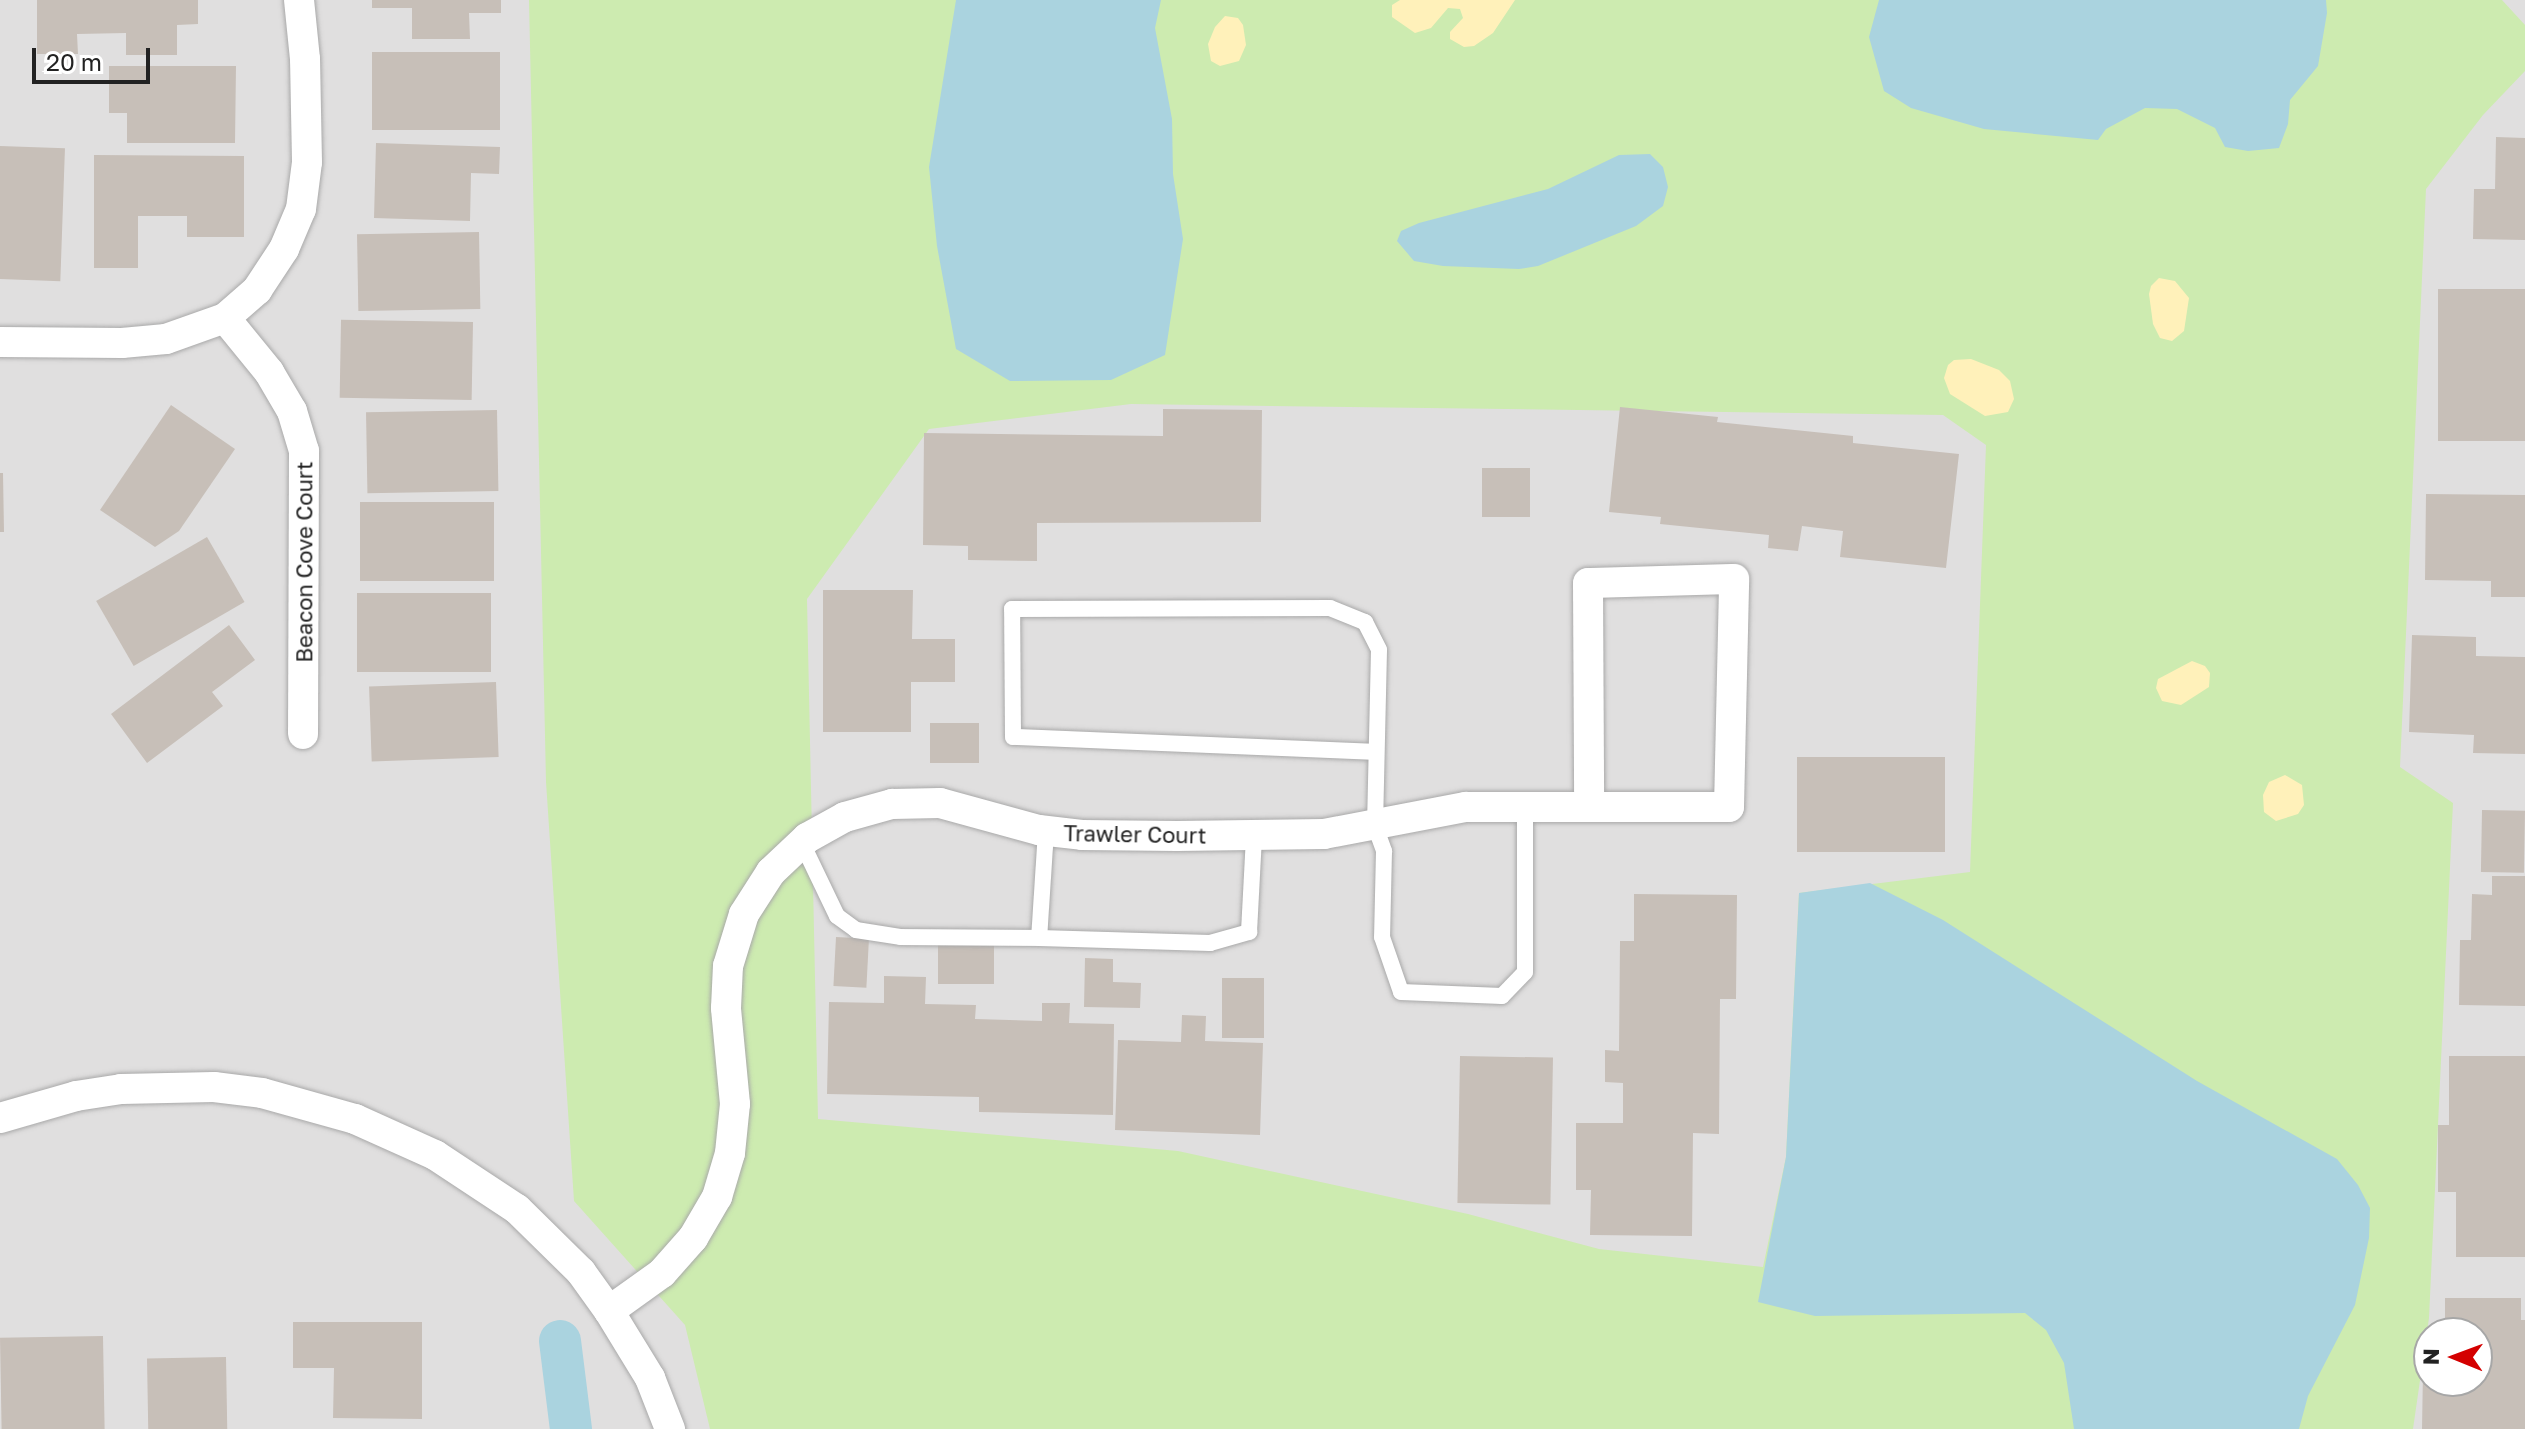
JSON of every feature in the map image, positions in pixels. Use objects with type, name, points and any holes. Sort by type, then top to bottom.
[{"type":"street","points":[[0,342],[122,343],[166,339],[225,318],[257,290],[284,249],[301,209],[307,162],[305,59],[299,0]]},
{"type":"street","name":"Beacon Cove Court","points":[[225,318],[269,372],[292,411],[304,451],[303,734]]},
{"type":"street","name":"Trawler Court","points":[[609,1311],[662,1273],[693,1238],[717,1197],[730,1153],[735,1104],[726,1008],[728,966],[744,914],[771,872],[802,843],[845,817],[892,804],[940,803],[1046,831],[1082,835],[1254,835],[1324,834],[1466,807],[1729,807],[1734,579],[1588,583],[1589,806]]},
{"type":"street","points":[[0,1118],[76,1096],[167,1086],[262,1093],[355,1119],[435,1155],[517,1209],[581,1272],[650,1378],[670,1429]]},
{"type":"lane","points":[[1376,752],[1013,737],[1012,609],[1330,608],[1365,622],[1379,650],[1375,826],[1384,851],[1382,937],[1401,992],[1502,996],[1525,972],[1525,807]]},
{"type":"lane","points":[[1039,938],[1046,831]]},
{"type":"lane","points":[[802,843],[837,916],[856,930],[901,937],[1210,943],[1249,932],[1254,835]]},
{"type":"shaded area","points":[[0,0],[2525,0],[2525,1429],[0,1429]]},
{"type":"green space","points":[[529,0],[2502,0],[2525,25],[2525,71],[2483,115],[2426,189],[2400,767],[2453,803],[2429,1317],[2413,1317],[2413,1397],[2418,1397],[2413,1429],[710,1429],[685,1325],[574,1201],[546,782]],"holes":[[[1131,404],[1943,415],[1986,445],[1970,872],[1799,893],[1786,1157],[1763,1267],[1599,1249],[1468,1214],[1178,1151],[818,1119],[807,599],[929,429]]]},
{"type":"sand","points":[[1400,0],[1515,0],[1493,33],[1474,46],[1464,47],[1450,39],[1450,32],[1463,18],[1460,9],[1448,8],[1431,28],[1415,33],[1392,17],[1392,5]]},
{"type":"sand","points":[[1225,16],[1238,18],[1243,25],[1246,45],[1239,61],[1220,66],[1211,61],[1208,44],[1215,27]]},
{"type":"sand","points":[[2159,278],[2175,281],[2189,298],[2184,331],[2172,341],[2160,338],[2153,324],[2149,294],[2151,286]]},
{"type":"sand","points":[[1971,359],[1999,370],[2010,381],[2014,399],[2008,412],[1985,416],[1950,394],[1944,378],[1948,365],[1954,360]]},
{"type":"sand","points":[[2192,661],[2205,666],[2210,673],[2209,687],[2181,705],[2162,701],[2156,688],[2158,679]]},
{"type":"sand","points":[[2285,775],[2302,785],[2304,805],[2298,814],[2276,821],[2264,812],[2263,795],[2269,782]]},
{"type":"water","points":[[956,0],[1161,0],[1155,28],[1172,119],[1173,174],[1183,239],[1165,355],[1111,380],[1010,381],[956,349],[937,246],[929,167]]},
{"type":"water","points":[[1879,0],[2326,0],[2327,13],[2318,66],[2290,100],[2288,124],[2279,148],[2248,151],[2225,147],[2215,128],[2177,109],[2145,108],[2106,129],[2098,140],[1984,129],[1911,108],[1884,91],[1869,37]]},
{"type":"water","points":[[1650,154],[1663,167],[1668,187],[1663,206],[1636,226],[1538,266],[1519,269],[1443,266],[1414,261],[1397,241],[1401,231],[1419,223],[1548,189],[1619,155]]},
{"type":"water","points":[[1870,883],[1943,920],[2197,1081],[2337,1159],[2358,1185],[2370,1208],[2369,1238],[2355,1305],[2308,1396],[2299,1429],[2074,1429],[2064,1363],[2046,1330],[2025,1313],[1815,1316],[1758,1302],[1786,1157],[1799,893]]},
{"type":"building","points":[[37,0],[198,0],[198,24],[177,25],[177,55],[126,55],[126,33],[77,34],[78,54],[37,54]]},
{"type":"building","points":[[372,0],[501,0],[501,13],[469,13],[470,39],[412,39],[412,8],[372,8]]},
{"type":"building","points":[[372,52],[500,52],[500,130],[372,130]]},
{"type":"building","points":[[109,66],[236,66],[235,143],[127,143],[127,113],[109,113]]},
{"type":"building","points":[[2496,137],[2525,138],[2525,240],[2473,239],[2474,189],[2495,189]]},
{"type":"building","points":[[376,143],[500,147],[499,174],[471,173],[470,221],[374,218]]},
{"type":"building","points":[[0,146],[65,148],[60,281],[0,279]]},
{"type":"building","points":[[94,155],[244,156],[244,237],[187,237],[187,216],[138,216],[138,268],[94,268]]},
{"type":"building","points":[[479,232],[480,309],[358,311],[357,234]]},
{"type":"building","points":[[2438,289],[2525,289],[2525,441],[2438,441]]},
{"type":"building","points":[[341,320],[473,322],[472,400],[340,398]]},
{"type":"building","points":[[171,405],[235,449],[179,531],[155,547],[100,510]]},
{"type":"building","points":[[1620,407],[1718,417],[1717,422],[1853,436],[1853,443],[1959,454],[1946,568],[1840,557],[1843,531],[1802,526],[1798,551],[1768,548],[1769,535],[1660,524],[1661,517],[1609,512]]},
{"type":"building","points":[[1163,409],[1262,410],[1261,522],[1037,523],[1037,561],[968,560],[968,546],[923,545],[924,433],[1163,436]]},
{"type":"building","points":[[497,410],[498,491],[367,493],[366,412]]},
{"type":"building","points":[[1482,468],[1530,468],[1530,517],[1482,517]]},
{"type":"building","points":[[0,473],[3,473],[4,532],[0,532]]},
{"type":"building","points":[[2426,494],[2525,495],[2525,597],[2491,597],[2491,581],[2425,580]]},
{"type":"building","points":[[360,502],[494,502],[494,581],[360,581]]},
{"type":"building","points":[[207,537],[244,602],[134,666],[96,601]]},
{"type":"building","points":[[823,590],[913,590],[912,639],[955,639],[955,682],[911,682],[911,732],[823,732]]},
{"type":"building","points":[[357,593],[491,593],[491,672],[357,672]]},
{"type":"building","points":[[229,625],[255,660],[212,692],[223,706],[147,763],[111,714]]},
{"type":"building","points":[[2412,635],[2476,637],[2476,656],[2525,657],[2525,754],[2473,753],[2474,735],[2409,732]]},
{"type":"building","points":[[496,682],[499,757],[372,761],[369,686]]},
{"type":"building","points":[[930,723],[979,723],[979,763],[930,763]]},
{"type":"building","points":[[1797,757],[1945,757],[1945,852],[1797,852]]},
{"type":"building","points":[[2482,810],[2525,811],[2524,873],[2481,872]]},
{"type":"building","points":[[2492,876],[2525,876],[2525,1006],[2459,1005],[2460,940],[2471,940],[2472,894],[2492,895]]},
{"type":"building","points":[[1634,894],[1737,895],[1736,999],[1720,999],[1719,1134],[1693,1133],[1692,1236],[1590,1235],[1591,1190],[1576,1190],[1576,1123],[1623,1123],[1623,1083],[1605,1082],[1605,1050],[1619,1051],[1620,941],[1634,941]]},
{"type":"building","points":[[836,937],[869,939],[866,988],[833,986]]},
{"type":"building","points":[[938,938],[994,938],[994,984],[938,984]]},
{"type":"building","points":[[1085,958],[1113,959],[1113,982],[1141,983],[1140,1008],[1084,1007]]},
{"type":"building","points":[[884,976],[926,977],[925,1004],[976,1005],[975,1019],[1042,1021],[1042,1003],[1070,1003],[1069,1023],[1114,1024],[1113,1115],[979,1112],[979,1097],[827,1094],[829,1002],[884,1003]]},
{"type":"building","points":[[1222,978],[1264,978],[1264,1038],[1222,1038]]},
{"type":"building","points":[[1182,1015],[1206,1016],[1205,1041],[1263,1043],[1260,1135],[1115,1130],[1118,1040],[1181,1042]]},
{"type":"building","points":[[1460,1056],[1553,1058],[1550,1205],[1457,1203]]},
{"type":"building","points":[[2449,1056],[2525,1056],[2525,1257],[2456,1257],[2456,1192],[2438,1192],[2438,1125],[2449,1125]]},
{"type":"building","points":[[2445,1298],[2521,1298],[2521,1320],[2525,1320],[2525,1429],[2422,1429],[2423,1397],[2493,1397],[2493,1317],[2445,1317]]},
{"type":"building","points":[[293,1322],[422,1322],[422,1419],[333,1418],[334,1368],[293,1368]]},
{"type":"building","points":[[103,1336],[105,1429],[2,1429],[0,1338]]},
{"type":"building","points":[[226,1357],[227,1429],[148,1429],[147,1358]]},
{"type":"waterway","points":[[560,1341],[571,1429]]}]
